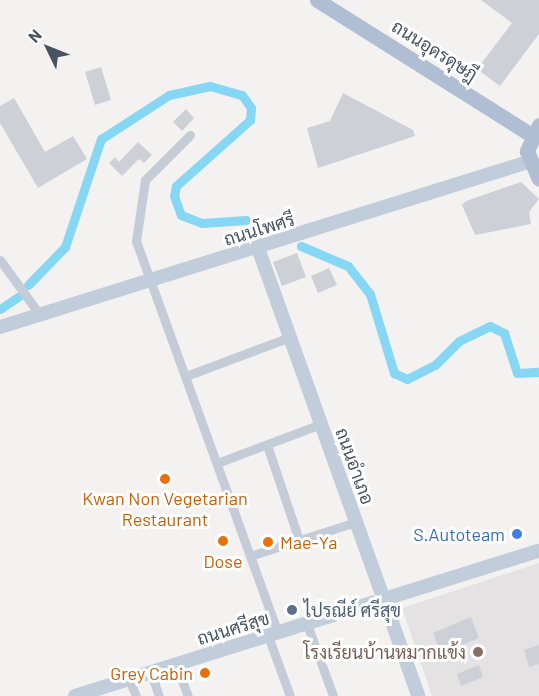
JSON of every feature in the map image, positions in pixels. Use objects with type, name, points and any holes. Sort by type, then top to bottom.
[{"type":"main road","name":"ถนนอุดรดุษฎี","points":[[317,0],[535,130]]},
{"type":"main road","points":[[535,130],[528,162],[539,179]]},
{"type":"main road","name":"ถนนโพศรี","points":[[0,327],[152,282],[528,162]]},
{"type":"main road","name":"ถนนอำเภอ","points":[[258,248],[418,696]]},
{"type":"main road","name":"ถนนศรีสุข","points":[[75,696],[539,551]]},
{"type":"street","points":[[189,135],[154,167],[142,187],[136,241],[250,555],[290,696]]},
{"type":"street","points":[[0,260],[40,315]]},
{"type":"street","points":[[186,376],[290,338]]},
{"type":"street","points":[[217,463],[321,424]]},
{"type":"street","points":[[267,445],[299,540]]},
{"type":"street","points":[[250,555],[356,522]]},
{"type":"street","points":[[307,624],[333,696]]},
{"type":"street","points":[[176,664],[188,696]]},
{"type":"street","points":[[151,673],[159,696]]},
{"type":"street","points":[[129,679],[135,696]]},
{"type":"shaded area","name":"โรงเรียนบ้านหมากแข้ง","points":[[539,563],[539,696],[432,696],[402,608]]},
{"type":"building","points":[[481,0],[539,0],[539,34],[500,86],[477,69],[512,23]]},
{"type":"building","points":[[101,67],[111,100],[95,105],[85,72]]},
{"type":"building","points":[[343,93],[413,130],[415,136],[318,168],[307,128],[330,121]]},
{"type":"building","points":[[14,98],[45,152],[73,136],[87,159],[38,188],[0,123],[0,106]]},
{"type":"building","points":[[186,109],[194,118],[182,131],[173,122]]},
{"type":"building","points":[[138,142],[152,155],[144,163],[139,159],[122,176],[109,163],[115,157],[119,162]]},
{"type":"building","points":[[521,182],[539,199],[529,212],[531,224],[475,235],[462,205],[466,201]]},
{"type":"building","points":[[297,253],[306,277],[282,286],[273,262]]},
{"type":"building","points":[[329,268],[337,285],[318,293],[311,276]]},
{"type":"building","points":[[471,617],[479,638],[441,654],[433,633]]},
{"type":"building","points":[[539,645],[539,664],[529,667],[524,650]]},
{"type":"building","points":[[479,665],[483,677],[461,686],[457,674]]},
{"type":"waterway","points":[[28,285],[65,247],[101,139],[169,95],[210,86],[242,95],[251,108],[250,120],[176,186],[174,196],[181,215],[202,223],[246,220]]},
{"type":"waterway","points":[[301,246],[348,266],[370,294],[394,373],[407,379],[435,365],[459,341],[490,326],[504,333],[517,373],[539,372]]},
{"type":"waterway","points":[[0,309],[19,296]]},
{"type":"place","name":"Kwan Non Vegetarian Restaurant","points":[[165,479]]},
{"type":"place","name":"S.Autoteam","points":[[517,534]]},
{"type":"place","name":"Dose","points":[[223,541]]},
{"type":"place","name":"Mae-Ya","points":[[268,542]]},
{"type":"place","name":"ไปรณีย์ ศรีสุข","points":[[292,610]]},
{"type":"place","name":"โรงเรียนบ้านหมากแข้ง","points":[[478,652]]},
{"type":"place","name":"Grey Cabin","points":[[205,673]]}]
